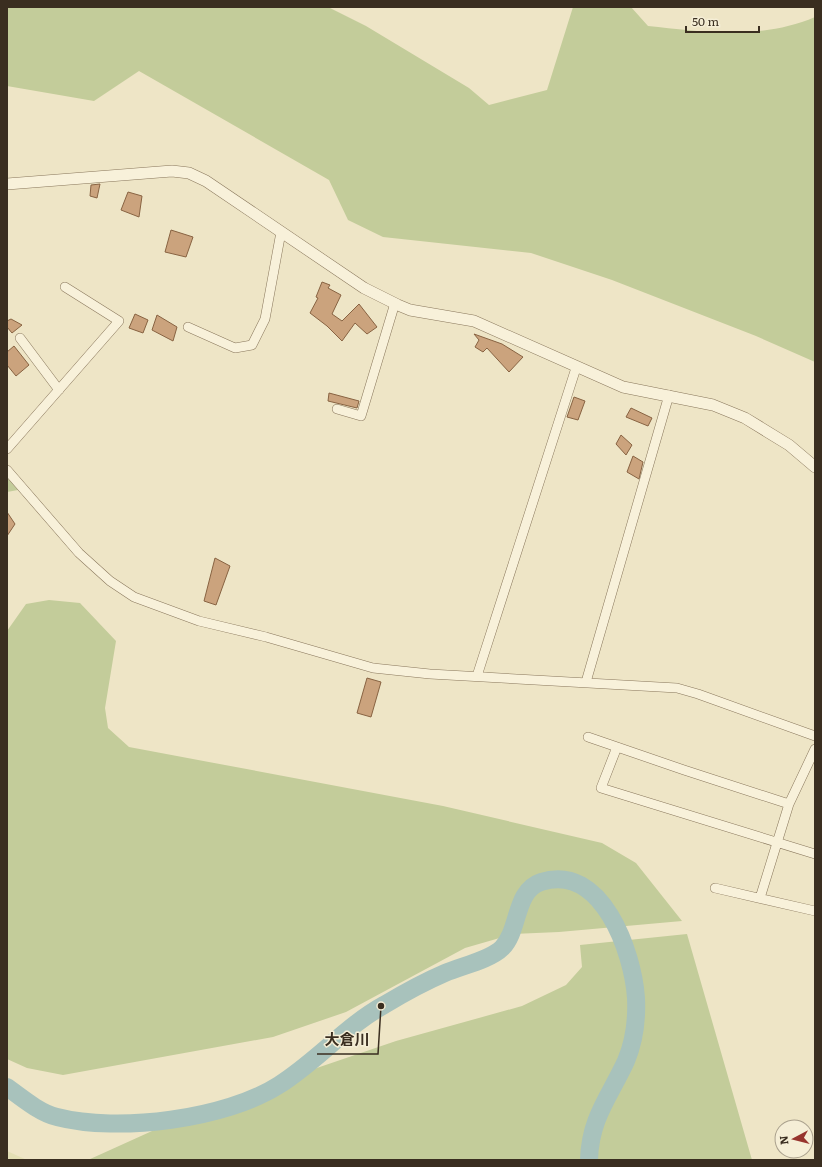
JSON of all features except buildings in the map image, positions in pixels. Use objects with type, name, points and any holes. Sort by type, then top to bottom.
[{"type":"street","points":[[7,184],[172,171],[189,173],[206,181],[364,288],[395,303],[410,310],[474,321],[576,368],[623,387],[713,404],[745,418],[789,445],[815,467]]},
{"type":"street","points":[[188,327],[235,348],[252,345],[265,319],[280,232]]},
{"type":"street","points":[[7,449],[119,321],[65,287]]},
{"type":"street","points":[[337,409],[361,416],[395,303]]},
{"type":"street","points":[[20,338],[59,390]]},
{"type":"street","points":[[477,676],[576,368]]},
{"type":"street","points":[[586,682],[669,395]]},
{"type":"street","points":[[7,470],[79,553],[110,580],[134,596],[199,621],[266,637],[373,668],[677,688],[698,694],[815,736]]},
{"type":"street","points":[[588,736],[684,770],[789,804]]},
{"type":"street","points":[[617,747],[601,788],[815,854]]},
{"type":"street","points":[[760,898],[789,804],[815,749]]},
{"type":"street","points":[[715,888],[815,911]]},
{"type":"shaded area","points":[[7,1151],[27,1160],[7,1160]]},
{"type":"green space","points":[[7,7],[328,7],[366,26],[469,88],[489,105],[547,90],[573,7],[631,7],[648,26],[711,32],[753,32],[774,29],[815,17],[815,362],[756,336],[612,280],[531,253],[383,237],[348,220],[329,180],[139,71],[94,101],[7,86]]},
{"type":"green space","points":[[7,477],[18,490],[7,492]]},
{"type":"green space","points":[[49,600],[80,603],[116,641],[105,708],[108,728],[129,747],[443,806],[602,843],[636,863],[682,921],[559,932],[513,934],[465,948],[346,1012],[273,1037],[63,1075],[27,1068],[7,1059],[7,631],[26,604]]},
{"type":"green space","points":[[687,934],[752,1160],[88,1160],[194,1112],[308,1071],[396,1041],[522,1006],[566,985],[582,967],[580,945]]},
{"type":"waterway","points":[[7,1087],[31,1105],[44,1112],[57,1117],[82,1122],[110,1124],[171,1120],[231,1107],[257,1097],[293,1076],[370,1013],[437,976],[483,959],[497,952],[508,940],[522,902],[532,887],[541,882],[562,879],[581,885],[597,898],[610,916],[621,936],[628,958],[634,979],[636,998],[636,1014],[631,1046],[626,1061],[597,1119],[590,1145],[589,1160]]},
{"type":"place","name":"大倉川","points":[[381,1006]]}]
